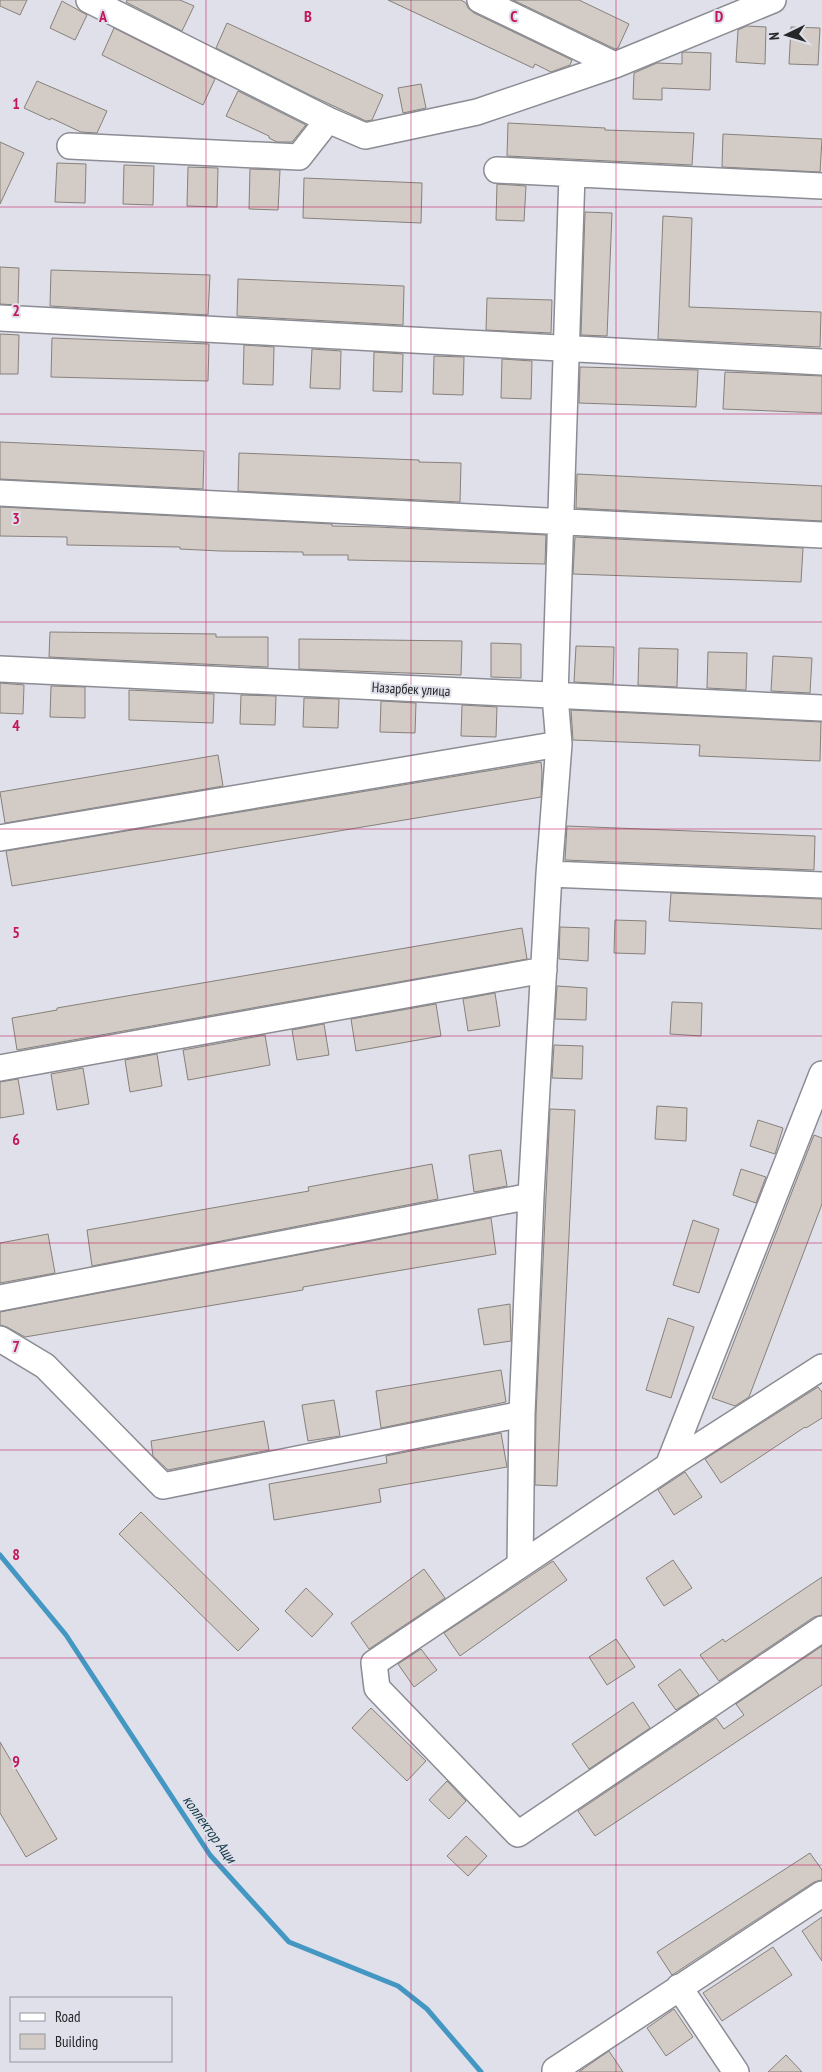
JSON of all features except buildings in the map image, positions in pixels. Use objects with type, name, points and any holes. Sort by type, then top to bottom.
[{"type":"street","points":[[89,0],[328,120],[365,136],[477,112],[615,65],[773,0]]},
{"type":"street","points":[[480,0],[615,65]]},
{"type":"street","points":[[70,146],[299,157],[328,120]]},
{"type":"street","points":[[497,170],[822,186]]},
{"type":"street","points":[[520,1564],[522,1414],[531,1196],[549,874],[559,744],[555,696],[572,174]]},
{"type":"street","points":[[0,318],[822,362]]},
{"type":"street","points":[[0,493],[822,535]]},
{"type":"street","name":"Назарбек улица","points":[[0,669],[822,708]]},
{"type":"street","points":[[0,838],[559,744]]},
{"type":"street","points":[[549,874],[822,885]]},
{"type":"street","points":[[0,1068],[544,970]]},
{"type":"street","points":[[668,1466],[822,1074]]},
{"type":"street","points":[[0,1298],[531,1196]]},
{"type":"street","points":[[0,1339],[45,1366],[163,1486],[522,1414]]},
{"type":"street","points":[[822,1367],[668,1466],[374,1663],[377,1688],[518,1834],[822,1629]]},
{"type":"street","points":[[555,2070],[822,1894]]},
{"type":"street","points":[[679,1987],[736,2072]]},
{"type":"waterway","name":"коллектор Ащи","points":[[0,1555],[66,1635],[210,1855],[289,1942],[398,1986],[427,2009],[481,2072]]}]
